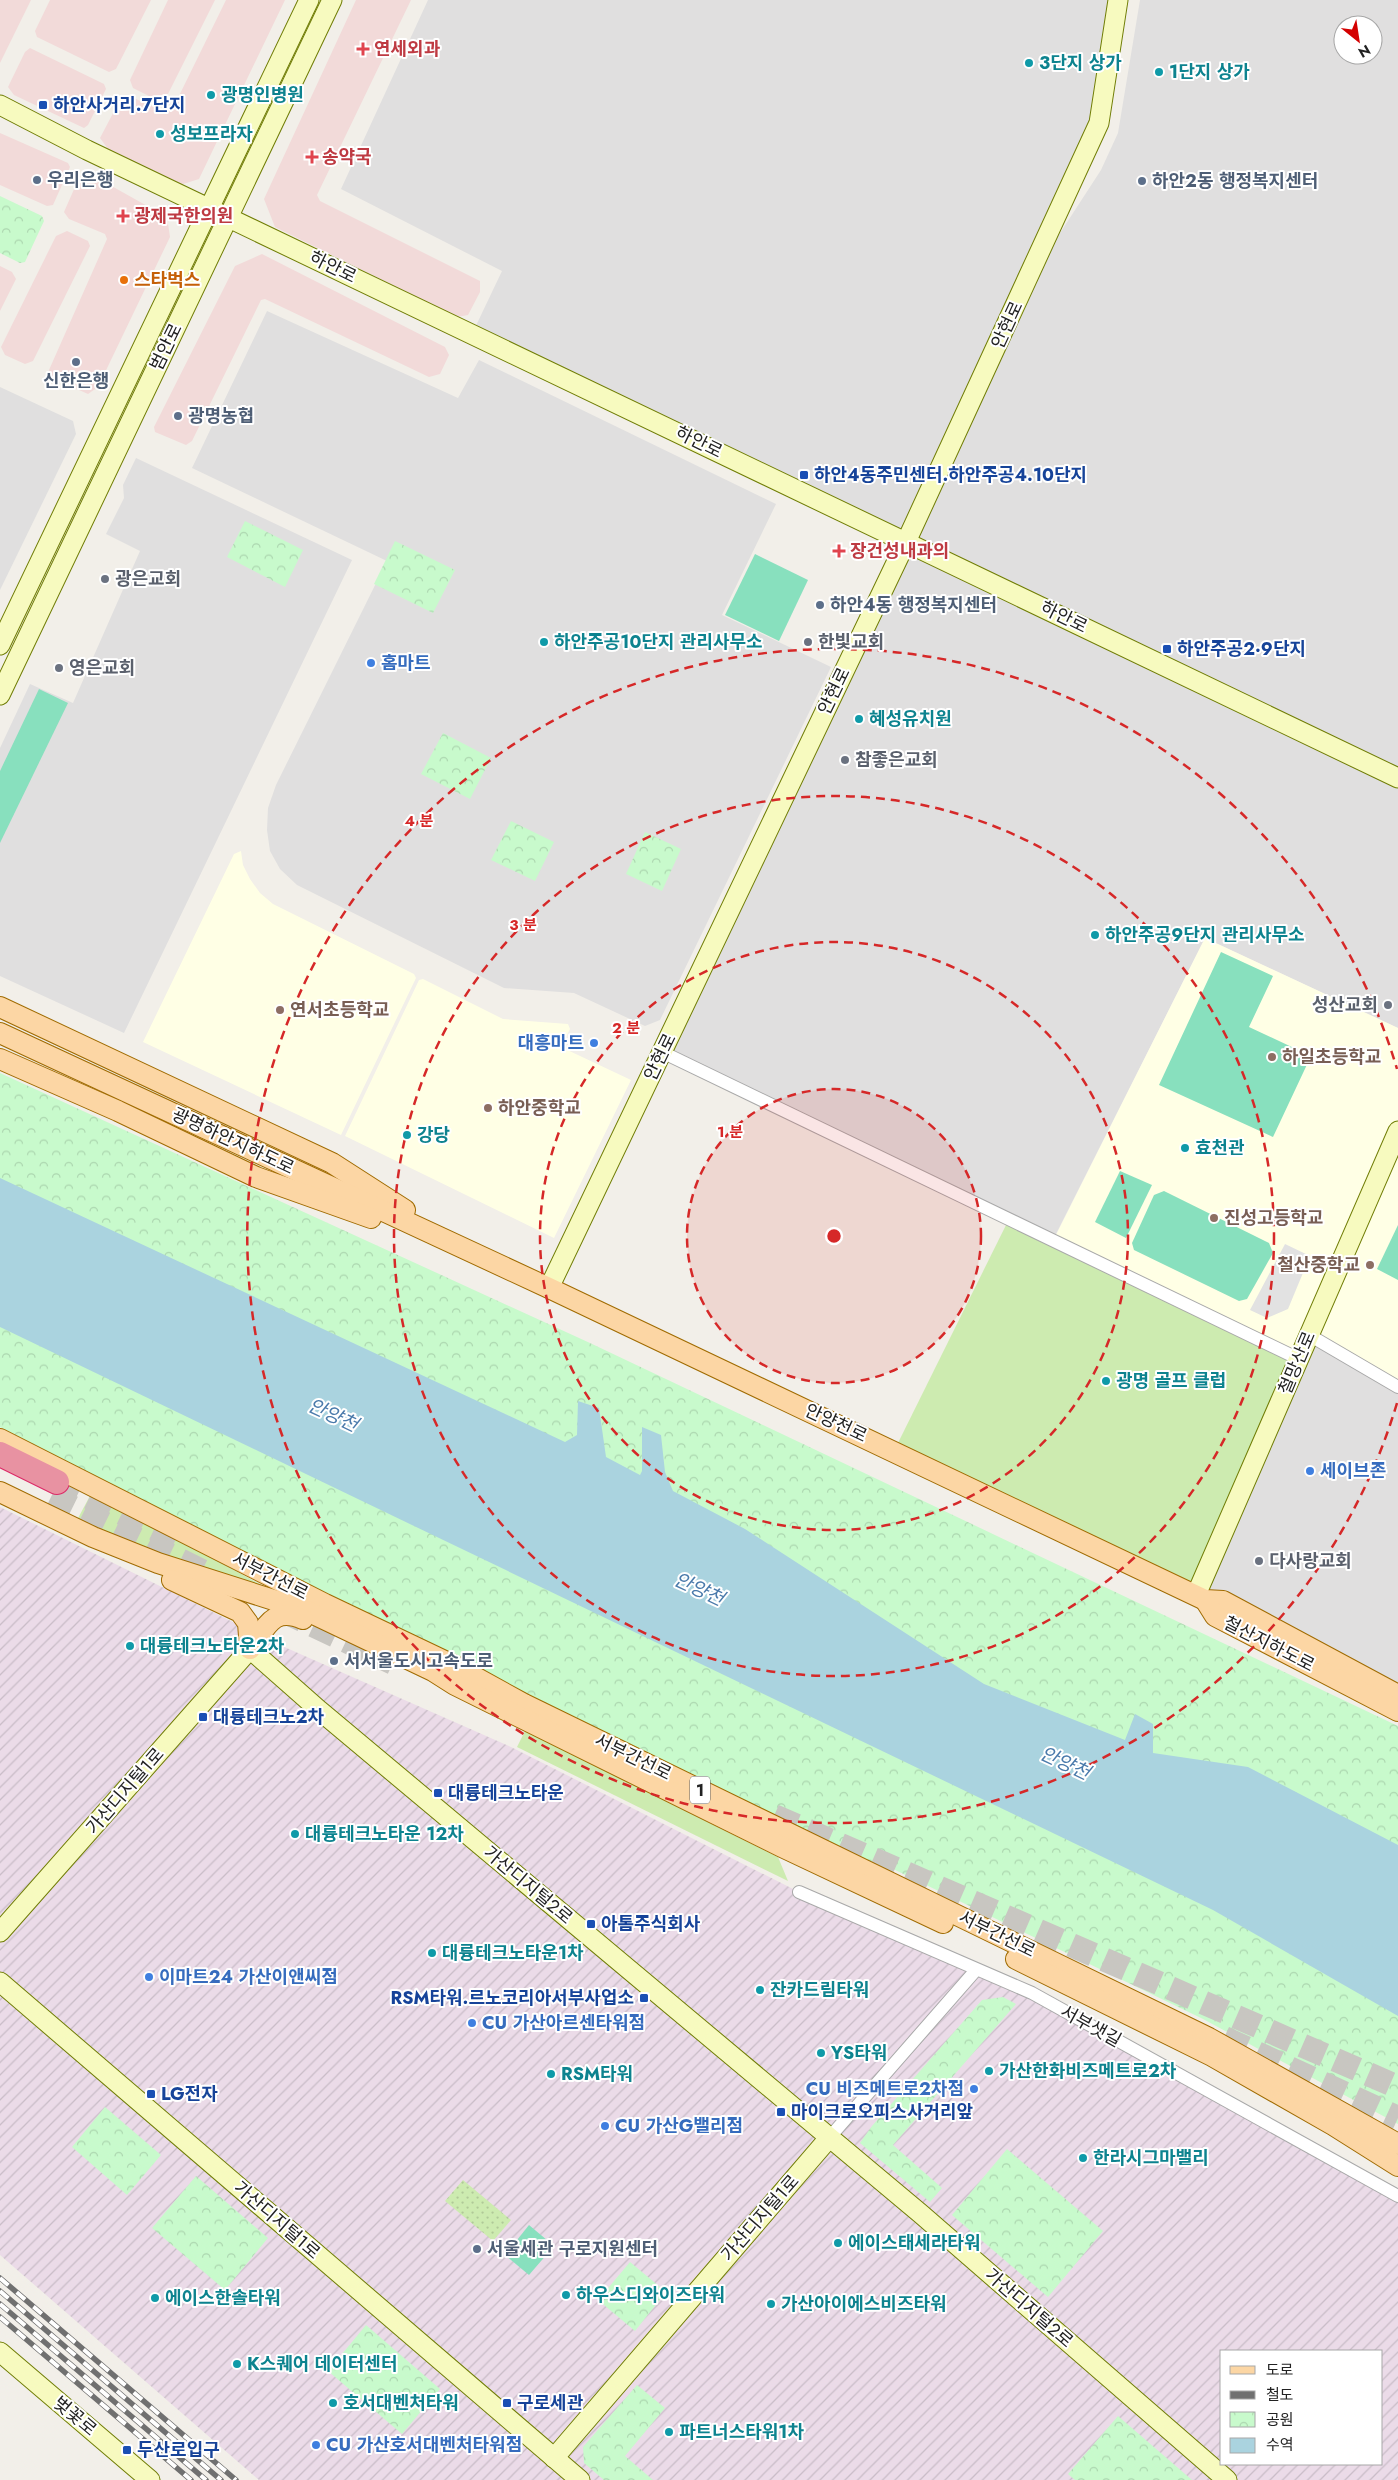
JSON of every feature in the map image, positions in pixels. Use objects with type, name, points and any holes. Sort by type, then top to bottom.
[{"type":"highway","points":[[0,1454],[54,1490],[0,1472]]},
{"type":"main road","points":[[0,1007],[332,1163],[465,1249]]},
{"type":"main road","name":"광명하안지하도로","points":[[0,1033],[465,1249]]},
{"type":"main road","points":[[0,1058],[118,1111],[256,1177],[316,1200],[465,1249]]},
{"type":"main road","name":"안양천로","points":[[465,1249],[1201,1598]]},
{"type":"main road","points":[[0,1434],[40,1459]]},
{"type":"main road","name":"서부간선로","points":[[0,1439],[325,1604],[455,1666],[524,1704],[1200,2034],[1264,2067],[1398,2144]]},
{"type":"main road","name":"서부간선로","points":[[0,1492],[93,1537],[186,1574],[305,1610],[433,1672],[455,1686],[1212,2056],[1333,2125],[1398,2166]]},
{"type":"main road","points":[[93,1537],[148,1570],[240,1612],[248,1623],[250,1650]]},
{"type":"main road","name":"철산지하도로","points":[[1201,1598],[1223,1601],[1398,1695]]},
{"type":"main road","name":"철산지하도로","points":[[1201,1598],[1215,1616],[1398,1711]]},
{"type":"main road","points":[[250,1650],[276,1617],[291,1614],[405,1666],[455,1686]]},
{"type":"main road","points":[[1264,2067],[1302,2080],[1398,2133]]},
{"type":"street","name":"범안로","points":[[0,645],[309,0]]},
{"type":"street","name":"범안로","points":[[0,695],[332,0]]},
{"type":"street","name":"안현로","points":[[549,1288],[906,542],[1099,123],[1118,0]]},
{"type":"street","name":"하안로","points":[[0,105],[87,150],[1398,778]]},
{"type":"street","points":[[662,1052],[1299,1360]]},
{"type":"street","name":"철망산로","points":[[1201,1598],[1309,1335],[1398,1131]]},
{"type":"street","points":[[1309,1335],[1398,1388]]},
{"type":"street","name":"가산디지털1로","points":[[0,1932],[250,1650]]},
{"type":"street","name":"가산디지털2로","points":[[250,1650],[319,1710],[921,2214],[1228,2480]]},
{"type":"street","name":"서부샛길","points":[[799,1892],[1032,1993],[1398,2196]]},
{"type":"street","points":[[829,2138],[976,1970]]},
{"type":"street","name":"가산디지털1로","points":[[0,1982],[580,2480]]},
{"type":"street","name":"가산디지털1로","points":[[554,2458],[829,2138]]},
{"type":"street","name":"벚꽃로","points":[[0,2352],[144,2478]]},
{"type":"shaded area","points":[[0,0],[31,0],[0,63]]},
{"type":"shaded area","points":[[50,0],[151,0],[116,69],[109,72],[37,37],[35,31]]},
{"type":"shaded area","points":[[168,0],[215,0],[167,96],[157,100],[133,88],[130,80]]},
{"type":"shaded area","points":[[226,0],[285,0],[199,179],[180,185],[108,149],[100,138],[120,100],[129,96],[161,110],[175,104]]},
{"type":"shaded area","points":[[356,0],[411,0],[317,195],[320,201],[480,281],[480,292],[468,315],[457,317],[275,227],[264,199]]},
{"type":"shaded area","points":[[428,0],[1118,0],[1099,123],[1025,287],[1101,170],[1118,133],[1140,0],[1398,0],[1398,1028],[1205,938],[1053,1240],[662,1052],[906,542],[472,334],[502,271],[341,189]]},
{"type":"shaded area","points":[[30,48],[104,84],[106,89],[88,125],[84,128],[14,95],[8,87],[25,52]]},
{"type":"shaded area","points":[[0,133],[68,163],[70,167],[53,205],[47,206],[0,185]]},
{"type":"shaded area","points":[[90,174],[167,217],[170,237],[98,387],[88,394],[52,378],[49,370],[107,239],[105,234],[69,219],[64,212],[79,178]]},
{"type":"shaded area","points":[[67,231],[88,241],[90,246],[33,361],[25,364],[5,355],[1,347],[56,236]]},
{"type":"shaded area","points":[[262,254],[445,347],[449,355],[440,374],[429,377],[265,299],[261,300],[192,441],[186,445],[155,432],[154,427],[235,266]]},
{"type":"shaded area","points":[[0,266],[12,272],[16,279],[0,311]]},
{"type":"shaded area","points":[[267,311],[458,398],[479,360],[776,504],[722,615],[831,667],[660,1020],[645,1026],[574,993],[504,988],[297,885],[280,869],[270,851],[267,830],[268,808],[276,785],[387,561],[192,468]]},
{"type":"shaded area","points":[[0,387],[73,421],[76,434],[0,590]]},
{"type":"shaded area","points":[[136,458],[352,560],[124,1033],[0,976],[0,748],[30,684],[73,703],[140,551],[106,534],[124,498],[123,485]]},
{"type":"shaded area","name":"연서초등학교","points":[[241,851],[243,865],[250,879],[260,893],[273,904],[414,974],[416,978],[341,1135],[143,1042],[234,854]]},
{"type":"shaded area","points":[[1205,938],[1398,1028],[1398,1387],[1310,1335],[1299,1359],[1053,1241]]},
{"type":"shaded area","name":"하안중학교","points":[[423,979],[503,1019],[568,1024],[570,1029],[561,1047],[631,1080],[554,1238],[345,1136],[419,980]]},
{"type":"shaded area","points":[[1285,1244],[1310,1256],[1288,1309],[1267,1318],[1250,1310]]},
{"type":"shaded area","points":[[1309,1335],[1398,1387],[1398,1701],[1196,1595]]},
{"type":"shaded area","points":[[0,1507],[273,1642],[511,1747],[799,1892],[1097,2029],[1225,2100],[1398,2203],[1398,2480],[259,2480],[0,2255]]},
{"type":"green space","points":[[0,196],[42,216],[44,221],[25,262],[20,263],[0,253]]},
{"type":"green space","points":[[245,521],[303,550],[285,587],[227,557]]},
{"type":"green space","points":[[395,541],[455,570],[433,613],[374,584]]},
{"type":"green space","points":[[755,554],[808,580],[779,641],[725,615]]},
{"type":"green space","points":[[39,689],[68,703],[0,843],[0,771]]},
{"type":"green space","points":[[443,733],[491,758],[470,799],[421,774]]},
{"type":"green space","points":[[511,821],[554,842],[535,881],[491,860]]},
{"type":"green space","points":[[645,832],[681,849],[662,891],[626,874]]},
{"type":"green space","points":[[1221,952],[1273,976],[1249,1027],[1311,1056],[1273,1137],[1159,1085]]},
{"type":"green space","points":[[0,1073],[590,1343],[1398,1726],[1398,2124],[1203,2019],[889,1867],[857,1857],[416,1641],[0,1427]]},
{"type":"green space","points":[[1120,1171],[1152,1185],[1126,1238],[1095,1222]]},
{"type":"green space","points":[[1164,1191],[1269,1243],[1273,1253],[1247,1299],[1239,1301],[1134,1250],[1132,1243],[1154,1195]]},
{"type":"green space","name":"광명 골프 클럽","points":[[1009,1219],[1299,1359],[1196,1595],[894,1451]]},
{"type":"green space","points":[[1398,1225],[1398,1280],[1377,1269]]},
{"type":"green space","points":[[92,1492],[269,1589],[255,1589],[76,1522]]},
{"type":"green space","points":[[525,1731],[778,1857],[788,1881],[517,1747]]},
{"type":"green space","points":[[1003,1997],[1016,2004],[893,2145],[942,2188],[930,2202],[860,2143],[872,2126],[982,2000]]},
{"type":"green space","points":[[105,2107],[161,2155],[127,2195],[72,2147]]},
{"type":"green space","points":[[1007,2149],[1103,2231],[1048,2297],[952,2215]]},
{"type":"green space","points":[[196,2176],[268,2238],[225,2290],[152,2228]]},
{"type":"green space","points":[[463,2180],[511,2220],[493,2241],[445,2201]]},
{"type":"green space","points":[[529,2225],[554,2246],[529,2275],[505,2255]]},
{"type":"green space","points":[[630,2262],[666,2292],[635,2331],[598,2300]]},
{"type":"green space","points":[[366,2325],[440,2389],[402,2434],[328,2371]]},
{"type":"green space","points":[[637,2385],[665,2408],[625,2456],[653,2480],[604,2480],[584,2463],[583,2447]]},
{"type":"green space","points":[[1118,2416],[1192,2480],[1075,2480],[1068,2474]]},
{"type":"water","name":"안양천","points":[[0,1178],[565,1442],[577,1435],[578,1401],[599,1408],[606,1457],[640,1475],[642,1471],[642,1427],[661,1435],[665,1472],[673,1491],[745,1529],[984,1684],[1125,1740],[1135,1714],[1153,1724],[1153,1753],[1248,1767],[1398,1845],[1398,2016],[1213,1910],[0,1327]]},
{"type":"tunnel","points":[[57,1482],[176,1539]]},
{"type":"tunnel","points":[[51,1497],[204,1572]]},
{"type":"tunnel","points":[[281,1610],[393,1663]]},
{"type":"tunnel","points":[[774,1816],[1398,2087]]},
{"type":"tunnel","points":[[1224,2038],[1398,2118]]},
{"type":"railway","points":[[0,2278],[236,2480]]},
{"type":"railway","points":[[0,2291],[221,2480]]},
{"type":"railway","points":[[0,2304],[206,2480]]},
{"type":"railway","points":[[0,2317],[191,2480]]},
{"type":"place","name":"연세외과","points":[[363,49]]},
{"type":"place","name":"3단지 상가","points":[[1029,63]]},
{"type":"place","name":"1단지 상가","points":[[1159,72]]},
{"type":"place","name":"광명인병원","points":[[211,95]]},
{"type":"place","name":"하안사거리.7단지","points":[[43,105]]},
{"type":"place","name":"성보프라자","points":[[160,134]]},
{"type":"place","name":"송약국","points":[[312,157]]},
{"type":"place","name":"우리은행","points":[[37,180]]},
{"type":"place","name":"하안2동 행정복지센터","points":[[1142,181]]},
{"type":"place","name":"광제국한의원","points":[[123,216]]},
{"type":"place","name":"스타벅스","points":[[124,280]]},
{"type":"place","name":"신한은행","points":[[76,362]]},
{"type":"place","name":"광명농협","points":[[178,416]]},
{"type":"place","name":"하안4동주민센터.하안주공4.10단지","points":[[804,475]]},
{"type":"place","name":"장건성내과의","points":[[839,551]]},
{"type":"place","name":"광은교회","points":[[105,579]]},
{"type":"place","name":"하안4동 행정복지센터","points":[[820,605]]},
{"type":"place","name":"하안주공10단지 관리사무소","points":[[544,642]]},
{"type":"place","name":"한빛교회","points":[[808,642]]},
{"type":"place","name":"하안주공2·9단지","points":[[1167,649]]},
{"type":"place","name":"홈마트","points":[[371,663]]},
{"type":"place","name":"영은교회","points":[[59,668]]},
{"type":"place","name":"혜성유치원","points":[[859,719]]},
{"type":"place","name":"참좋은교회","points":[[845,760]]},
{"type":"place","name":"하안주공9단지 관리사무소","points":[[1095,935]]},
{"type":"place","name":"성산교회","points":[[1388,1005]]},
{"type":"place","name":"연서초등학교","points":[[280,1010]]},
{"type":"place","name":"대흥마트","points":[[594,1043]]},
{"type":"place","name":"하일초등학교","points":[[1272,1057]]},
{"type":"place","name":"하안중학교","points":[[488,1108]]},
{"type":"place","name":"강당","points":[[407,1135]]},
{"type":"place","name":"효천관","points":[[1185,1148]]},
{"type":"place","name":"진성고등학교","points":[[1214,1218]]},
{"type":"place","name":"철산중학교","points":[[1370,1265]]},
{"type":"place","name":"광명 골프 클럽","points":[[1106,1381]]},
{"type":"place","name":"세이브존","points":[[1310,1471]]},
{"type":"place","name":"다사랑교회","points":[[1259,1561]]},
{"type":"place","name":"대륭테크노타운2차","points":[[130,1646]]},
{"type":"place","name":"서서울도시고속도로","points":[[334,1661]]},
{"type":"place","name":"대륭테크노2차","points":[[203,1717]]},
{"type":"place","name":"대륭테크노타운","points":[[438,1793]]},
{"type":"place","name":"대륭테크노타운 12차","points":[[295,1834]]},
{"type":"place","name":"아톰주식회사","points":[[591,1924]]},
{"type":"place","name":"대륭테크노타운1차","points":[[432,1953]]},
{"type":"place","name":"이마트24 가산이앤씨점","points":[[149,1977]]},
{"type":"place","name":"잔카드림타워","points":[[760,1990]]},
{"type":"place","name":"RSM타워.르노코리아서부사업소","points":[[644,1998]]},
{"type":"place","name":"CU 가산아르센타워점","points":[[472,2023]]},
{"type":"place","name":"YS타워","points":[[821,2053]]},
{"type":"place","name":"가산한화비즈메트로2차","points":[[989,2071]]},
{"type":"place","name":"RSM타워","points":[[551,2074]]},
{"type":"place","name":"CU 비즈메트로2차점","points":[[974,2089]]},
{"type":"place","name":"LG전자","points":[[151,2094]]},
{"type":"place","name":"마이크로오피스사거리앞","points":[[781,2112]]},
{"type":"place","name":"CU 가산G밸리점","points":[[605,2126]]},
{"type":"place","name":"한라시그마밸리","points":[[1083,2158]]},
{"type":"place","name":"에이스태세라타워","points":[[838,2243]]},
{"type":"place","name":"서울세관 구로지원센터","points":[[477,2249]]},
{"type":"place","name":"하우스디와이즈타워","points":[[566,2295]]},
{"type":"place","name":"에이스한솔타워","points":[[155,2298]]},
{"type":"place","name":"가산아이에스비즈타워","points":[[771,2304]]},
{"type":"place","name":"K스퀘어 데이터센터","points":[[237,2364]]},
{"type":"place","name":"호서대벤처타워","points":[[333,2403]]},
{"type":"place","name":"구로세관","points":[[507,2403]]},
{"type":"place","name":"파트너스타워1차","points":[[669,2432]]},
{"type":"place","name":"CU 가산호서대벤처타워점","points":[[316,2445]]},
{"type":"place","name":"두산로입구","points":[[127,2450]]}]
